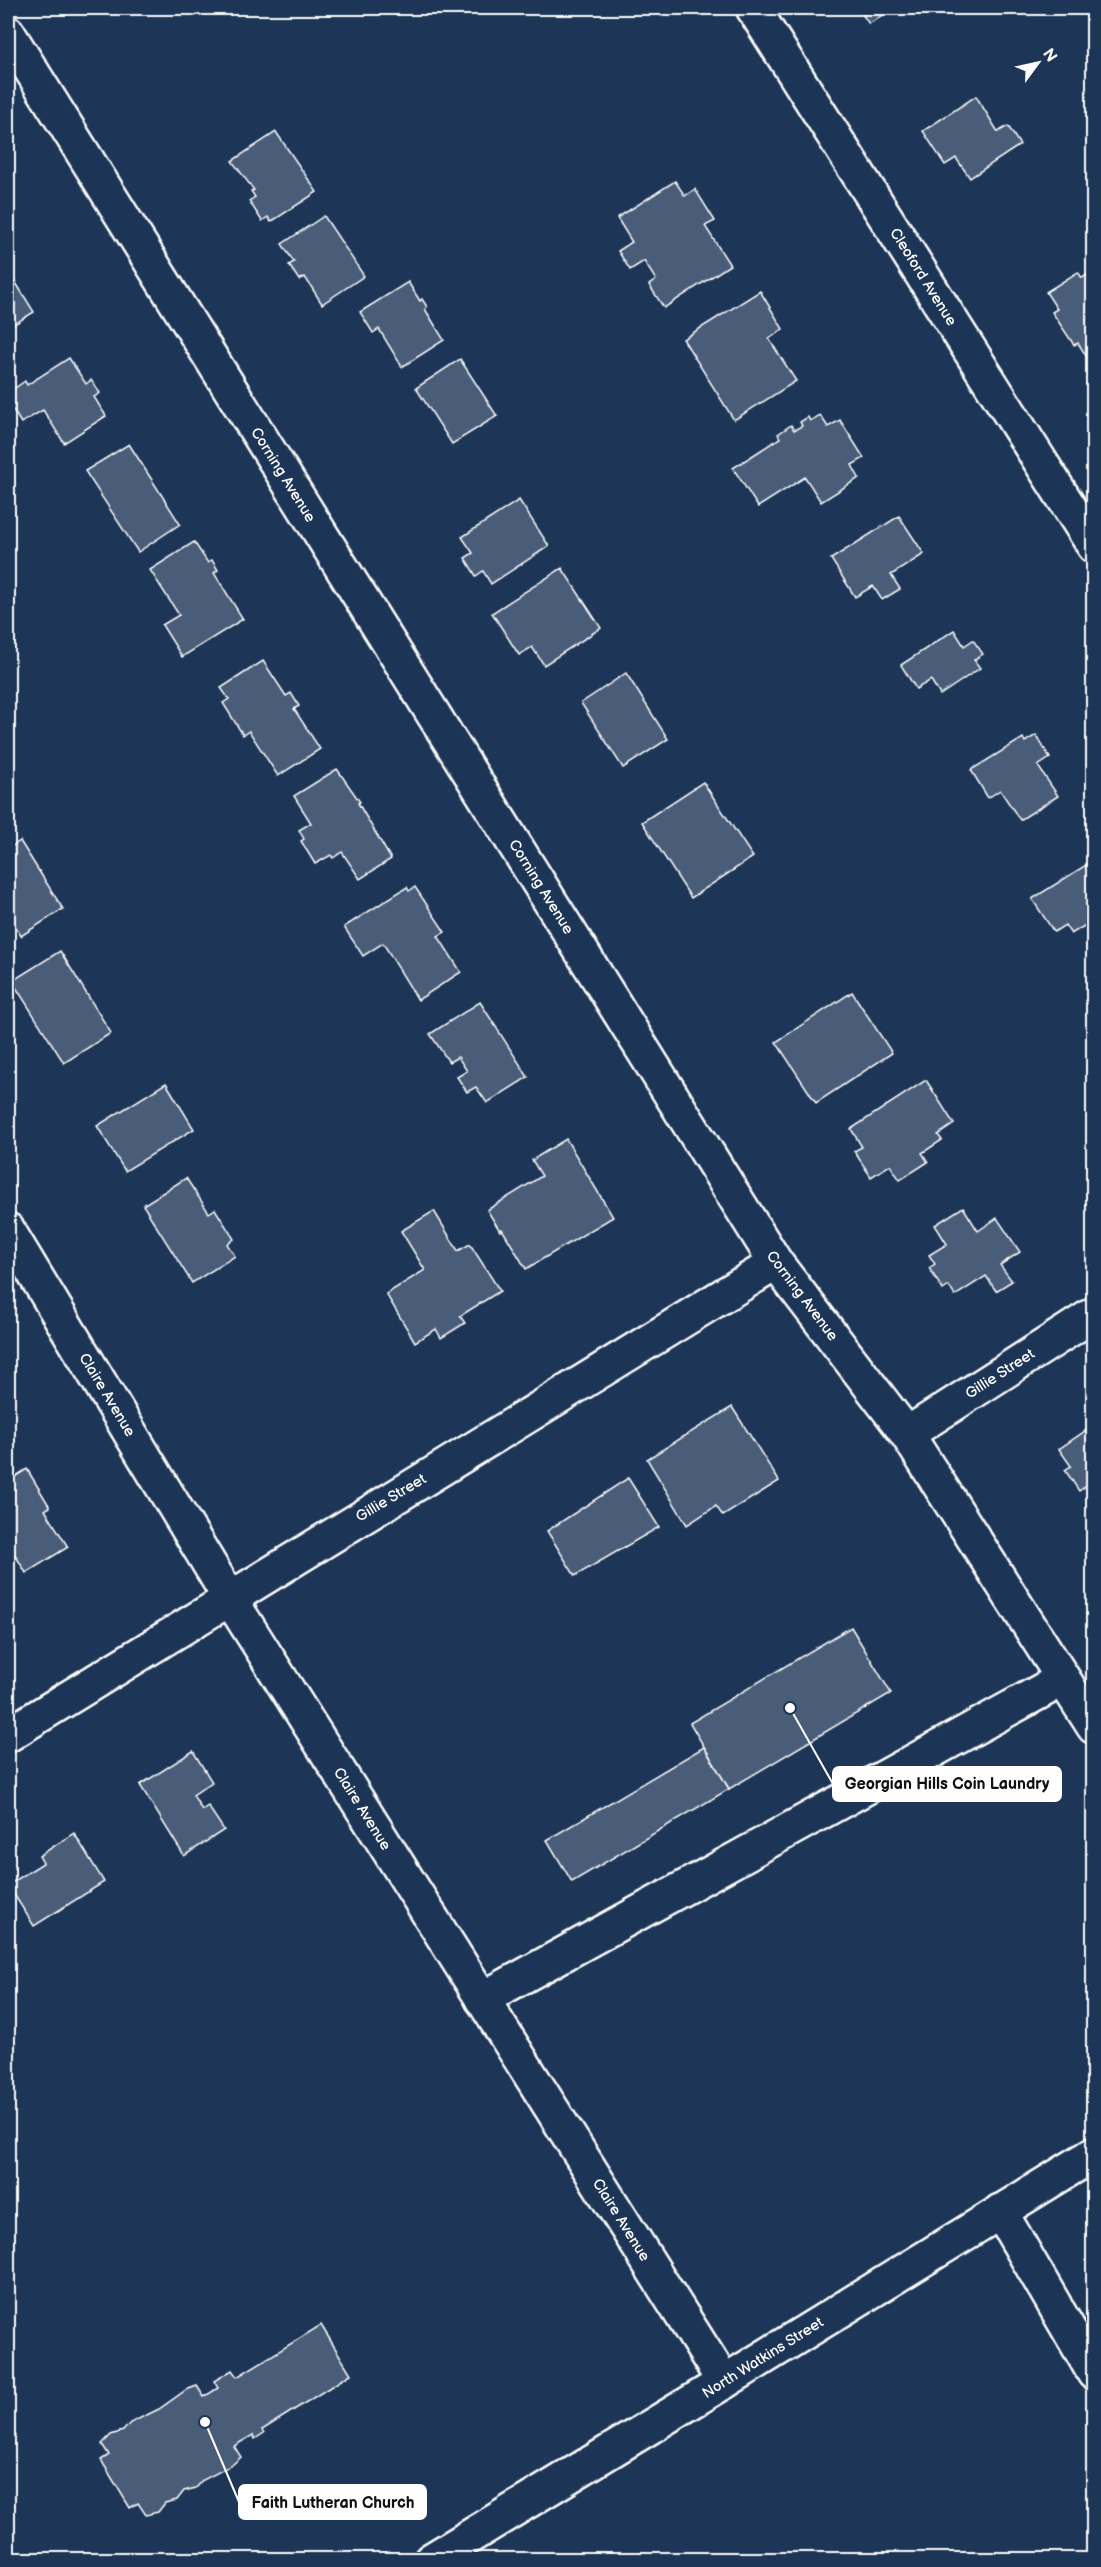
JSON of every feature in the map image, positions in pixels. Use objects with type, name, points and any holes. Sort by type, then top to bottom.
[{"type":"street","name":"Cleoford Avenue","points":[[753,8],[1094,546]]},
{"type":"street","name":"Corning Avenue","points":[[8,33],[776,1263],[907,1434],[1094,1727]]},
{"type":"street","name":"Claire Avenue","points":[[8,1230],[229,1597],[724,2382]]},
{"type":"street","name":"Gillie Street","points":[[8,1735],[229,1597],[776,1263]]},
{"type":"street","name":"Gillie Street","points":[[907,1434],[1094,1314]]},
{"type":"street","points":[[482,1999],[1063,1679]]},
{"type":"street","name":"North Watkins Street","points":[[431,2559],[1094,2154]]},
{"type":"street","points":[[1000,2211],[1083,2330],[1094,2373]]},
{"type":"building","points":[[858,8],[893,8],[869,24]]},
{"type":"building","points":[[976,96],[998,132],[1008,126],[1020,145],[970,178],[956,158],[945,165],[923,131]]},
{"type":"building","points":[[276,132],[317,192],[271,222],[268,217],[262,221],[249,201],[255,197],[251,191],[254,190],[232,161]]},
{"type":"building","points":[[675,181],[685,196],[695,189],[715,221],[705,226],[730,265],[664,308],[649,285],[656,280],[644,261],[630,270],[618,251],[632,242],[617,218]]},
{"type":"building","points":[[324,216],[364,276],[322,304],[305,277],[299,280],[289,265],[294,262],[282,244]]},
{"type":"building","points":[[8,270],[34,312],[8,328]]},
{"type":"building","points":[[1094,271],[1094,353],[1087,357],[1078,343],[1074,345],[1052,312],[1057,309],[1046,292],[1078,272],[1082,278]]},
{"type":"building","points":[[408,282],[420,301],[422,299],[427,307],[425,309],[444,340],[402,367],[379,329],[373,333],[360,312]]},
{"type":"building","points":[[760,291],[783,329],[769,339],[796,381],[734,420],[683,339]]},
{"type":"building","points":[[69,358],[86,384],[91,380],[100,393],[94,397],[106,416],[64,443],[43,410],[21,423],[8,402],[8,393],[25,381],[27,385]]},
{"type":"building","points":[[460,359],[497,416],[452,444],[416,388]]},
{"type":"building","points":[[820,415],[828,427],[840,420],[864,458],[852,465],[859,478],[821,502],[805,477],[758,507],[733,468],[780,438],[778,434],[791,425],[794,430],[802,426],[800,422],[808,417],[810,421]]},
{"type":"building","points":[[129,444],[180,524],[138,552],[85,471]]},
{"type":"building","points":[[519,500],[549,546],[491,584],[483,571],[476,576],[465,558],[473,553],[462,537]]},
{"type":"building","points":[[899,516],[924,554],[891,575],[900,589],[882,600],[873,586],[855,597],[831,559]]},
{"type":"building","points":[[194,542],[208,563],[212,560],[218,570],[214,573],[243,619],[182,657],[162,625],[179,615],[150,570]]},
{"type":"building","points":[[562,568],[601,628],[544,665],[532,647],[519,655],[492,613]]},
{"type":"building","points":[[954,630],[964,646],[973,640],[983,654],[974,660],[980,668],[940,695],[931,680],[916,689],[901,665]]},
{"type":"building","points":[[263,661],[286,696],[291,693],[299,706],[294,709],[320,749],[278,776],[249,731],[243,735],[223,703],[229,699],[221,688]]},
{"type":"building","points":[[626,673],[668,739],[623,768],[581,703]]},
{"type":"building","points":[[1036,735],[1050,758],[1038,766],[1058,796],[1020,820],[1000,790],[988,798],[971,770],[1023,738],[1025,742]]},
{"type":"building","points":[[337,769],[360,802],[358,803],[391,859],[360,879],[342,852],[333,858],[331,855],[315,864],[301,841],[304,839],[299,830],[311,823],[294,796]]},
{"type":"building","points":[[703,782],[753,857],[691,898],[642,822]]},
{"type":"building","points":[[20,841],[63,909],[21,936],[8,914],[8,849]]},
{"type":"building","points":[[1094,860],[1094,920],[1071,934],[1065,925],[1054,932],[1032,899]]},
{"type":"building","points":[[407,887],[409,891],[415,887],[445,932],[438,936],[461,972],[418,1000],[383,943],[363,956],[344,927]]},
{"type":"building","points":[[60,951],[111,1033],[64,1063],[12,981]]},
{"type":"building","points":[[852,992],[892,1053],[816,1103],[776,1042]]},
{"type":"building","points":[[480,1002],[528,1077],[487,1103],[476,1087],[467,1092],[457,1077],[467,1071],[458,1057],[449,1062],[430,1034]]},
{"type":"building","points":[[926,1080],[954,1124],[938,1135],[942,1140],[922,1153],[928,1162],[900,1180],[890,1165],[871,1177],[854,1151],[862,1147],[851,1129]]},
{"type":"building","points":[[166,1083],[194,1129],[125,1171],[97,1126]]},
{"type":"building","points":[[566,1139],[613,1217],[526,1269],[502,1229],[500,1231],[487,1210],[542,1176],[532,1160]]},
{"type":"building","points":[[186,1178],[209,1213],[215,1209],[234,1239],[227,1244],[235,1256],[192,1283],[143,1205]]},
{"type":"building","points":[[963,1207],[978,1231],[997,1218],[1020,1252],[1000,1265],[1012,1281],[996,1291],[986,1276],[955,1296],[949,1286],[943,1290],[929,1268],[935,1264],[929,1255],[947,1244],[935,1225]]},
{"type":"building","points":[[434,1211],[458,1251],[470,1244],[500,1291],[460,1316],[465,1323],[441,1338],[436,1329],[415,1342],[386,1294],[425,1270],[401,1231]]},
{"type":"building","points":[[732,1407],[779,1481],[723,1516],[716,1506],[687,1525],[647,1459]]},
{"type":"building","points":[[1094,1425],[1094,1490],[1089,1484],[1079,1491],[1065,1470],[1071,1466],[1059,1449]]},
{"type":"building","points":[[27,1469],[50,1507],[45,1510],[68,1547],[26,1573],[8,1543],[8,1481]]},
{"type":"building","points":[[628,1478],[659,1527],[575,1576],[547,1531]]},
{"type":"building","points":[[851,1627],[891,1693],[729,1789],[690,1723]]},
{"type":"building","points":[[704,1747],[729,1789],[572,1882],[547,1840]]},
{"type":"building","points":[[193,1751],[212,1782],[193,1795],[202,1810],[208,1806],[224,1830],[184,1856],[140,1785]]},
{"type":"building","points":[[74,1833],[104,1882],[34,1926],[8,1885],[43,1863],[39,1856]]},
{"type":"building","points":[[321,2325],[351,2374],[262,2430],[264,2433],[255,2439],[253,2435],[234,2446],[241,2457],[232,2465],[203,2480],[196,2488],[184,2491],[177,2500],[165,2503],[158,2512],[146,2515],[138,2503],[130,2508],[101,2460],[109,2455],[102,2444],[111,2435],[123,2431],[130,2423],[159,2409],[186,2390],[197,2386],[204,2397],[218,2388],[214,2381],[232,2370],[237,2377]]},
{"type":"place","name":"Georgian Hills Coin Laundry","points":[[790,1708]]},
{"type":"place","name":"Faith Lutheran Church","points":[[205,2422]]}]
